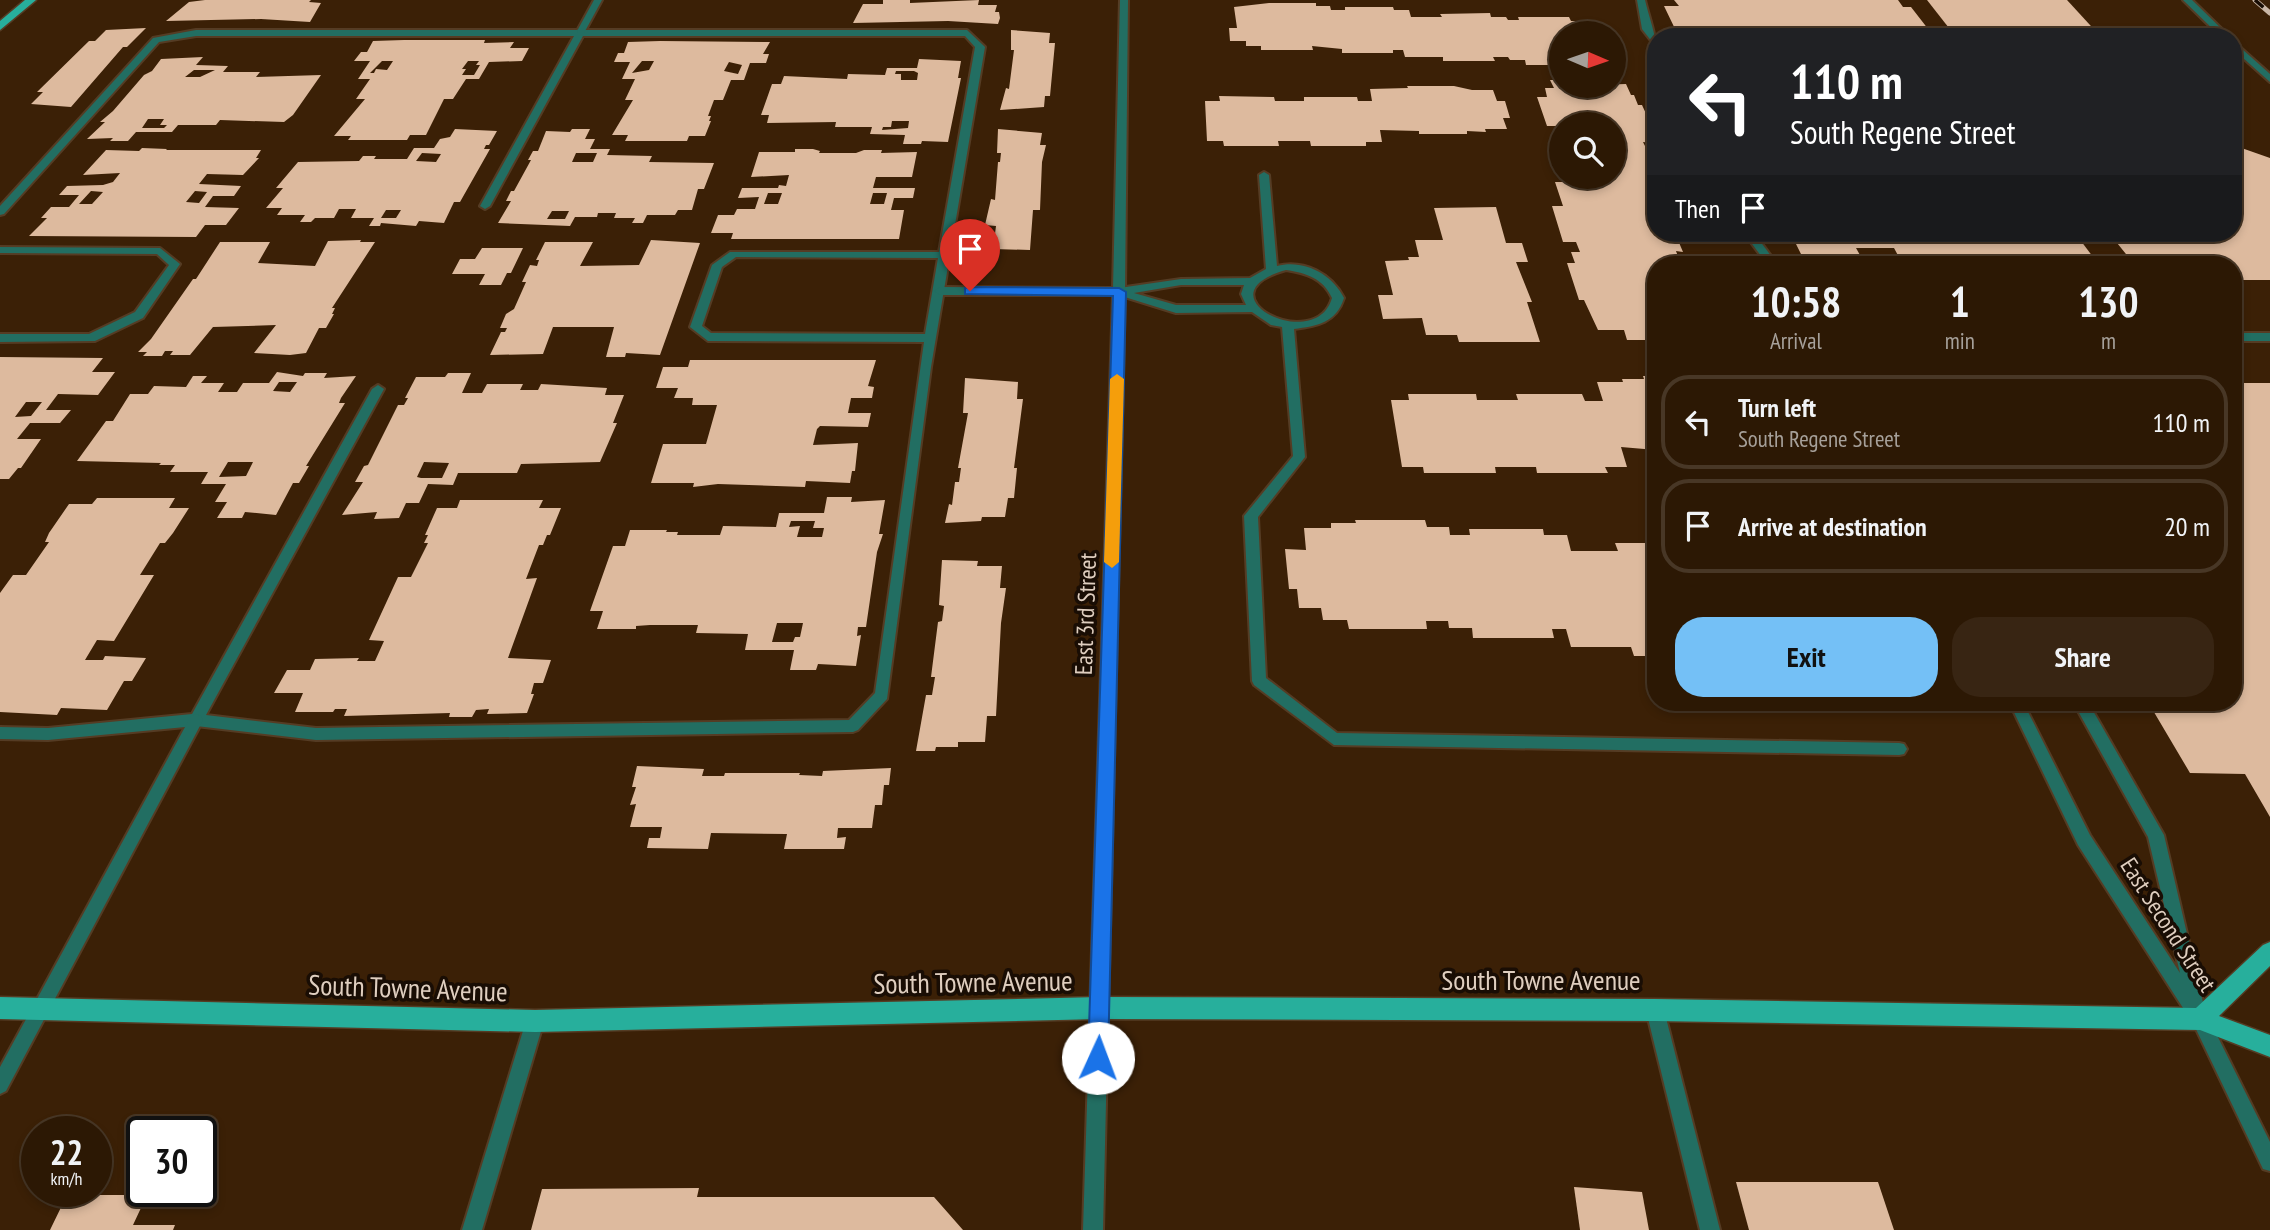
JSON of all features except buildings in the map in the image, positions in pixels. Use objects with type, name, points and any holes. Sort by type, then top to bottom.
[{"type":"main road","points":[[0,27],[31,0]]},
{"type":"main road","points":[[2270,952],[2200,1019],[2270,1046]]},
{"type":"main road","name":"South Towne Avenue","points":[[0,1008],[534,1021],[1100,1008],[1655,1010],[2200,1019]]},
{"type":"street","points":[[485,206],[598,0]]},
{"type":"street","name":"East 3rd Street","points":[[1093,1230],[1119,292],[1124,0]]},
{"type":"street","points":[[1641,0],[1647,30]]},
{"type":"street","points":[[2187,0],[2217,28]]},
{"type":"street","points":[[0,212],[156,40],[195,33],[967,33],[980,47],[931,338],[882,695],[853,726],[316,734],[196,720],[48,734],[0,733]]},
{"type":"street","points":[[2242,53],[2270,79]]},
{"type":"street","points":[[1264,176],[1272,269]]},
{"type":"street","points":[[0,250],[160,251],[175,264],[139,315],[91,338],[0,338]]},
{"type":"street","points":[[931,338],[708,337],[696,327],[717,265],[734,254],[945,255]]},
{"type":"street","points":[[940,291],[1119,292],[1181,282],[1250,281],[1272,269],[1286,267],[1316,273],[1327,280],[1338,298],[1336,308],[1329,316],[1304,326],[1289,326],[1261,317],[1251,309],[1246,300],[1250,281]]},
{"type":"street","points":[[1119,292],[1176,309],[1251,309]]},
{"type":"street","points":[[1289,326],[1299,457],[1251,516],[1259,681],[1334,739],[1899,750]]},
{"type":"street","points":[[2242,337],[2270,337]]},
{"type":"street","points":[[0,1085],[378,389]]},
{"type":"street","name":"East Second Street","points":[[2020,711],[2084,840],[2200,1019]]},
{"type":"street","name":"East Second Street","points":[[2085,711],[2156,835],[2200,1019]]},
{"type":"street","points":[[1655,1010],[1710,1230]]},
{"type":"street","points":[[2200,1019],[2270,1162]]},
{"type":"street","points":[[472,1230],[534,1021]]},
{"type":"railway","points":[[2255,0],[2270,13]]},
{"type":"slow traffic","points":[[1112,562],[1117,379]]},
{"type":"route","points":[[970,291],[1119,292],[1098,1058]]}]
